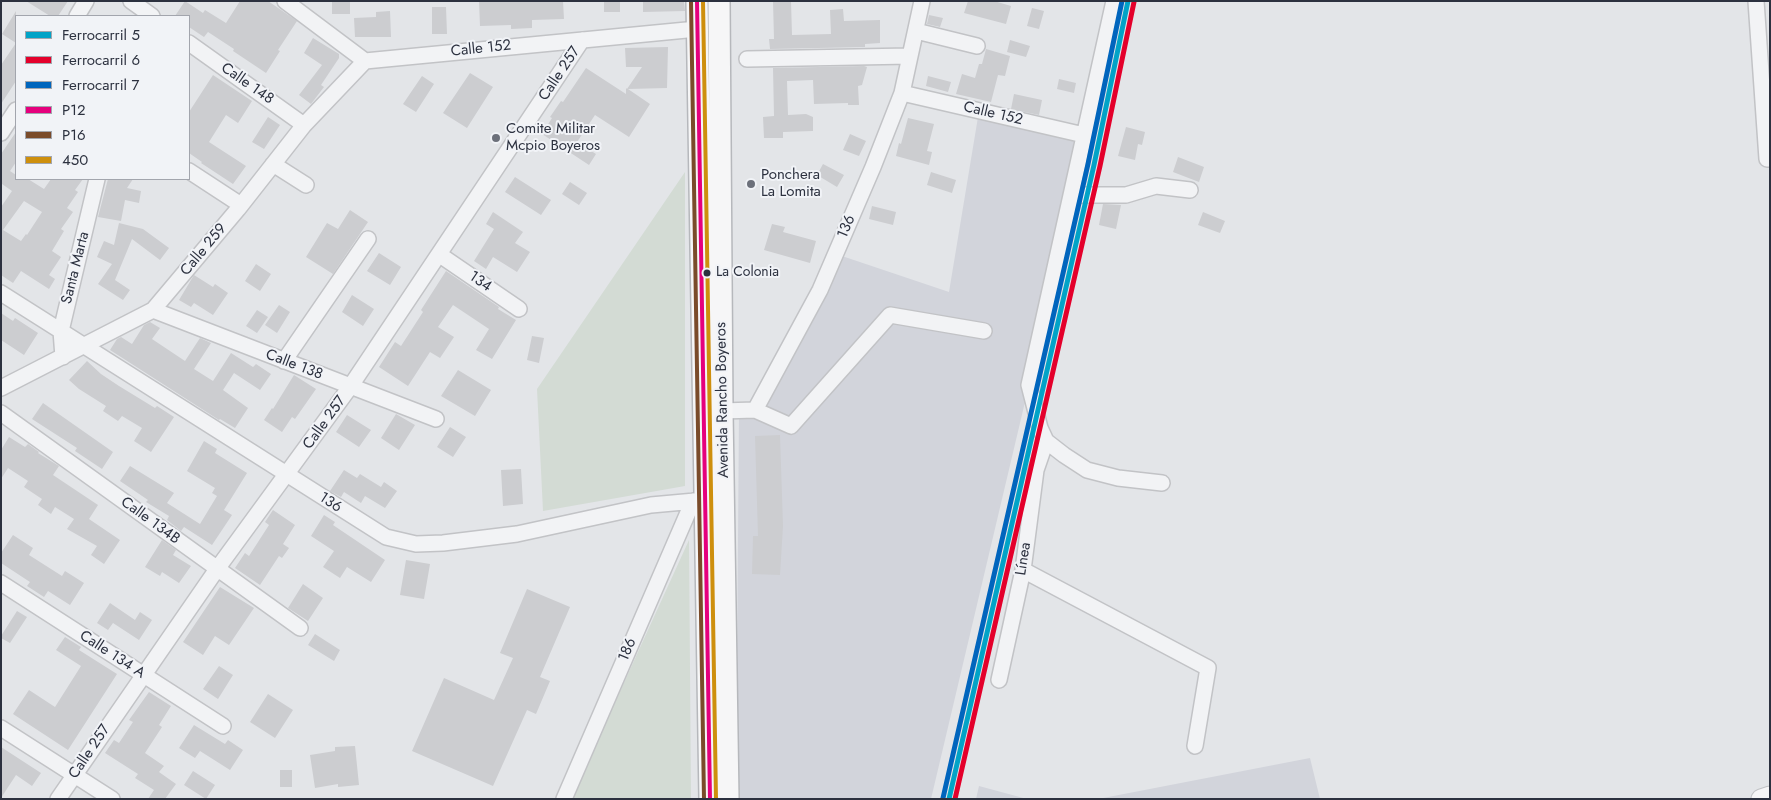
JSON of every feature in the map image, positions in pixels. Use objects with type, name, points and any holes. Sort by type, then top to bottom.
[{"type":"highway","name":"Avenida Rancho Boyeros","points":[[697,1],[700,500],[710,799]]},
{"type":"highway","name":"Avenida Rancho Boyeros","points":[[719,1],[722,412],[728,799]]},
{"type":"main road","points":[[1761,799],[1770,796]]},
{"type":"street","points":[[78,15],[86,1]]},
{"type":"street","points":[[130,1],[151,15]]},
{"type":"street","points":[[285,1],[365,61]]},
{"type":"street","name":"136","points":[[755,410],[820,290],[902,93],[922,1]]},
{"type":"street","points":[[1114,1],[1029,385],[1040,428],[1046,441],[1064,456],[1087,470],[1118,478],[1162,483]]},
{"type":"street","points":[[1756,1],[1767,159],[1770,159]]},
{"type":"street","name":"Calle 152","points":[[365,61],[697,29]]},
{"type":"street","points":[[916,31],[977,46]]},
{"type":"street","name":"Calle 257","points":[[58,799],[217,569],[350,387],[582,40]]},
{"type":"street","name":"Calle 148","points":[[190,44],[304,125]]},
{"type":"street","points":[[746,59],[910,56]]},
{"type":"street","name":"Calle 259","points":[[1,388],[153,310],[241,205],[304,125],[365,61]]},
{"type":"street","name":"Calle 152","points":[[902,93],[1084,135]]},
{"type":"street","points":[[1,133],[15,112]]},
{"type":"street","points":[[274,164],[306,185]]},
{"type":"street","points":[[190,172],[241,205]]},
{"type":"street","name":"Santa Marta","points":[[63,357],[60,331],[97,180]]},
{"type":"street","points":[[1071,195],[1126,195],[1156,186],[1190,190]]},
{"type":"street","points":[[284,361],[368,239]]},
{"type":"street","name":"134","points":[[440,255],[519,309]]},
{"type":"street","name":"136","points":[[1,293],[386,537],[416,544],[443,543],[517,534],[651,505],[700,500]]},
{"type":"street","name":"Calle 138","points":[[153,310],[436,420]]},
{"type":"street","points":[[722,412],[755,410],[791,426],[890,315],[984,331]]},
{"type":"street","name":"Calle 134B","points":[[1,413],[300,628]]},
{"type":"street","name":"Línea","points":[[999,680],[1023,570],[1036,470],[1046,441]]},
{"type":"street","name":"186","points":[[564,799],[700,500]]},
{"type":"street","points":[[1023,570],[1208,668],[1195,746]]},
{"type":"street","name":"Calle 134 A","points":[[1,583],[223,726]]},
{"type":"street","points":[[1,728],[112,799]]},
{"type":"shaded area","points":[[979,111],[1084,135],[1029,385],[931,799],[736,799],[739,411],[755,409],[836,254],[949,292]]},
{"type":"shaded area","points":[[685,172],[685,486],[543,511],[537,389]]},
{"type":"shaded area","points":[[689,540],[691,799],[571,799]]},
{"type":"shaded area","points":[[1310,758],[1320,799],[1098,799]]},
{"type":"shaded area","points":[[979,786],[1027,799],[976,799]]},
{"type":"building","points":[[26,1],[68,1],[59,15],[48,15]]},
{"type":"building","points":[[185,1],[203,13],[205,10],[226,23],[240,1],[268,1],[297,21],[266,73],[208,32],[204,37],[190,28],[190,15],[176,15]]},
{"type":"building","points":[[332,1],[350,1],[350,14],[332,14]]},
{"type":"building","points":[[479,1],[563,1],[564,19],[532,20],[532,28],[511,29],[511,25],[480,26]]},
{"type":"building","points":[[604,1],[620,1],[620,12],[604,12]]},
{"type":"building","points":[[643,1],[684,1],[685,11],[643,12]]},
{"type":"building","points":[[773,1],[791,1],[792,35],[831,34],[830,10],[843,9],[844,21],[880,20],[880,43],[865,44],[865,47],[770,49],[769,39],[774,39]]},
{"type":"building","points":[[968,1],[994,1],[1011,6],[1006,24],[964,13]]},
{"type":"building","points":[[432,7],[446,7],[447,34],[432,34]]},
{"type":"building","points":[[1032,8],[1044,11],[1039,29],[1027,26]]},
{"type":"building","points":[[16,11],[15,42],[2,34]]},
{"type":"building","points":[[390,11],[391,37],[355,37],[354,18],[376,17],[376,12]]},
{"type":"building","points":[[929,15],[943,18],[940,27],[927,24]]},
{"type":"building","points":[[313,38],[339,54],[339,58],[321,85],[324,87],[311,104],[299,95],[322,65],[304,53]]},
{"type":"building","points":[[1010,40],[1030,46],[1026,57],[1007,52]]},
{"type":"building","points":[[15,44],[15,83],[1,104],[1,65]]},
{"type":"building","points":[[668,47],[667,88],[628,89],[650,104],[629,137],[595,115],[577,142],[596,154],[589,165],[542,134],[552,118],[550,117],[561,101],[563,102],[586,68],[626,94],[626,88],[642,67],[626,67],[625,48]]},
{"type":"building","points":[[986,49],[1010,56],[1005,76],[998,75],[991,102],[956,94],[962,74],[975,78],[979,64],[982,64]]},
{"type":"building","points":[[867,67],[862,85],[858,86],[859,105],[848,105],[848,103],[814,104],[813,80],[787,81],[788,115],[806,114],[813,117],[813,131],[783,132],[783,138],[764,138],[763,117],[774,116],[773,68]]},
{"type":"building","points":[[470,73],[493,87],[467,128],[443,113]]},
{"type":"building","points":[[213,75],[252,101],[238,123],[226,115],[209,142],[246,166],[233,184],[190,154],[190,110]]},
{"type":"building","points":[[422,76],[434,84],[416,112],[403,104]]},
{"type":"building","points":[[928,76],[951,82],[948,92],[926,86]]},
{"type":"building","points":[[1059,79],[1076,83],[1074,93],[1057,89]]},
{"type":"building","points":[[1014,94],[1042,100],[1039,115],[1011,109]]},
{"type":"building","points":[[268,117],[280,125],[264,149],[252,142]]},
{"type":"building","points":[[908,118],[934,124],[927,151],[932,152],[929,165],[896,156]]},
{"type":"building","points":[[1126,127],[1145,132],[1142,145],[1138,144],[1135,160],[1118,156]]},
{"type":"building","points":[[15,133],[15,164],[10,171],[15,174],[15,180],[30,180],[44,189],[50,180],[82,180],[75,190],[78,192],[67,208],[73,212],[61,229],[64,231],[52,251],[61,257],[49,275],[55,279],[49,289],[21,271],[13,283],[1,275],[1,207],[12,191],[1,185],[1,154]],"holes":[[[24,201],[42,212],[21,241],[3,230]]]},
{"type":"building","points":[[850,134],[866,141],[859,156],[843,150]]},
{"type":"building","points":[[1178,157],[1204,167],[1199,182],[1173,172]]},
{"type":"building","points":[[823,164],[844,175],[837,187],[817,175]]},
{"type":"building","points":[[931,172],[956,180],[952,193],[927,185]]},
{"type":"building","points":[[515,177],[551,200],[541,215],[505,192]]},
{"type":"building","points":[[108,180],[132,180],[127,188],[141,191],[139,203],[125,200],[121,221],[98,217]]},
{"type":"building","points":[[570,182],[587,193],[579,205],[562,194]]},
{"type":"building","points":[[1103,204],[1121,205],[1116,229],[1099,225]]},
{"type":"building","points":[[872,206],[896,212],[893,225],[869,219]]},
{"type":"building","points":[[350,210],[368,222],[333,274],[306,257],[327,223],[338,229]]},
{"type":"building","points":[[493,212],[523,232],[515,243],[530,252],[517,272],[493,257],[486,269],[474,261],[494,229],[486,224]]},
{"type":"building","points":[[1203,212],[1225,221],[1220,233],[1198,225]]},
{"type":"building","points":[[119,223],[143,229],[169,248],[160,260],[132,239],[115,280],[130,290],[123,300],[98,284],[112,264],[97,257],[104,241],[114,245]]},
{"type":"building","points":[[772,224],[785,227],[783,232],[816,241],[810,263],[764,250]]},
{"type":"building","points":[[379,253],[401,267],[390,285],[367,271]]},
{"type":"building","points":[[256,264],[271,274],[260,291],[245,281]]},
{"type":"building","points":[[446,271],[516,320],[492,359],[476,350],[489,329],[453,305],[438,327],[454,337],[440,358],[430,352],[408,386],[379,367],[395,342],[401,346]]},
{"type":"building","points":[[194,275],[213,287],[215,284],[228,293],[213,315],[194,303],[191,307],[179,300]]},
{"type":"building","points":[[352,295],[374,309],[363,326],[342,312]]},
{"type":"building","points":[[279,305],[290,312],[277,333],[265,325]]},
{"type":"building","points":[[257,310],[268,317],[257,333],[246,326]]},
{"type":"building","points":[[1,313],[13,321],[15,318],[38,333],[24,355],[1,340]]},
{"type":"building","points":[[150,322],[160,328],[152,339],[185,361],[200,338],[211,343],[194,369],[213,381],[231,353],[253,367],[256,364],[271,374],[260,390],[234,373],[223,390],[248,408],[235,428],[219,420],[110,350],[117,339],[121,337],[132,344],[144,325]]},
{"type":"building","points":[[532,336],[544,338],[539,363],[527,360]]},
{"type":"building","points":[[87,361],[101,374],[119,386],[174,417],[151,452],[134,441],[142,428],[122,416],[118,421],[103,411],[106,406],[79,389],[69,380]]},
{"type":"building","points":[[458,370],[491,390],[475,416],[441,396]]},
{"type":"building","points":[[294,375],[316,389],[295,419],[292,417],[282,432],[264,420]]},
{"type":"building","points":[[43,403],[113,452],[102,469],[75,451],[77,448],[32,419]]},
{"type":"building","points":[[396,414],[415,425],[399,450],[381,438]]},
{"type":"building","points":[[347,415],[371,430],[359,447],[336,432]]},
{"type":"building","points":[[450,427],[466,437],[453,457],[437,447]]},
{"type":"building","points":[[780,435],[783,526],[780,575],[752,574],[753,536],[758,536],[755,436]]},
{"type":"building","points":[[9,437],[25,447],[28,444],[38,453],[59,466],[53,475],[98,505],[89,519],[120,540],[104,564],[91,555],[97,546],[67,529],[74,519],[55,507],[51,514],[38,505],[42,499],[24,487],[28,481],[8,468],[1,479],[1,450]]},
{"type":"building","points":[[204,441],[217,449],[215,453],[247,473],[224,510],[232,515],[212,545],[184,527],[181,531],[167,520],[169,516],[146,502],[148,500],[120,481],[130,466],[174,493],[167,503],[200,524],[217,496],[212,493],[215,488],[187,471]]},
{"type":"building","points":[[521,469],[523,504],[503,506],[501,470]]},
{"type":"building","points":[[344,470],[357,478],[360,474],[381,487],[384,482],[397,491],[385,508],[365,496],[361,503],[344,492],[341,497],[330,491]]},
{"type":"building","points":[[273,510],[295,525],[283,544],[289,548],[282,558],[279,556],[260,585],[235,568],[245,553],[249,556],[269,525],[265,522]]},
{"type":"building","points":[[324,515],[335,522],[333,525],[385,560],[371,582],[347,567],[340,578],[323,567],[334,551],[311,536]]},
{"type":"building","points":[[13,535],[33,548],[29,555],[62,576],[65,571],[84,583],[70,605],[48,591],[44,597],[27,586],[30,582],[1,563],[1,553]]},
{"type":"building","points":[[162,540],[176,550],[173,555],[191,566],[179,583],[162,572],[160,576],[145,567]]},
{"type":"building","points":[[406,560],[430,564],[424,599],[400,595]]},
{"type":"building","points":[[303,584],[323,598],[308,621],[288,608]]},
{"type":"building","points":[[220,587],[254,608],[229,645],[215,636],[203,655],[183,642]]},
{"type":"building","points":[[527,589],[570,607],[540,677],[550,681],[536,714],[527,710],[493,786],[412,751],[444,678],[494,700],[513,658],[500,653]]},
{"type":"building","points":[[110,603],[135,620],[140,612],[152,620],[139,640],[113,623],[108,630],[97,623]]},
{"type":"building","points":[[17,611],[27,617],[10,643],[1,638],[1,636]]},
{"type":"building","points":[[315,634],[340,650],[334,661],[308,645]]},
{"type":"building","points":[[65,637],[81,647],[79,650],[117,674],[68,750],[13,714],[29,690],[55,707],[81,666],[56,650]]},
{"type":"building","points":[[219,666],[233,675],[218,699],[203,689]]},
{"type":"building","points":[[149,692],[171,706],[159,725],[162,727],[145,753],[164,766],[159,772],[176,784],[165,799],[148,799],[154,790],[135,778],[138,774],[105,753],[114,740],[119,743],[133,722],[129,720]]},
{"type":"building","points":[[268,694],[293,710],[275,738],[250,722]]},
{"type":"building","points":[[194,725],[225,744],[228,740],[243,750],[230,770],[200,751],[195,758],[179,748]]},
{"type":"building","points":[[355,746],[359,785],[338,787],[338,784],[315,788],[310,755],[335,751],[335,747]]},
{"type":"building","points":[[1,747],[41,773],[32,786],[16,775],[1,798]]},
{"type":"building","points":[[280,770],[292,770],[292,787],[280,787]]},
{"type":"building","points":[[193,771],[215,785],[206,799],[184,785]]},
{"type":"rail line","name":"7","points":[[943,798],[1088,164],[1122,1]]},
{"type":"rail line","name":"5","points":[[949,799],[1094,165],[1128,1]]},
{"type":"rail line","name":"6","points":[[955,799],[1100,166],[1134,2]]},
{"type":"transit line","name":"P16","points":[[691,1],[704,799]]},
{"type":"transit line","name":"P12","points":[[697,1],[710,799]]},
{"type":"transit line","name":"450","points":[[703,1],[716,799]]},
{"type":"place","name":"Comite Militar Mcpio Boyeros","points":[[496,138]]},
{"type":"place","name":"Ponchera La Lomita","points":[[751,184]]},
{"type":"place","name":"La Colonia","points":[[707,273]]}]
